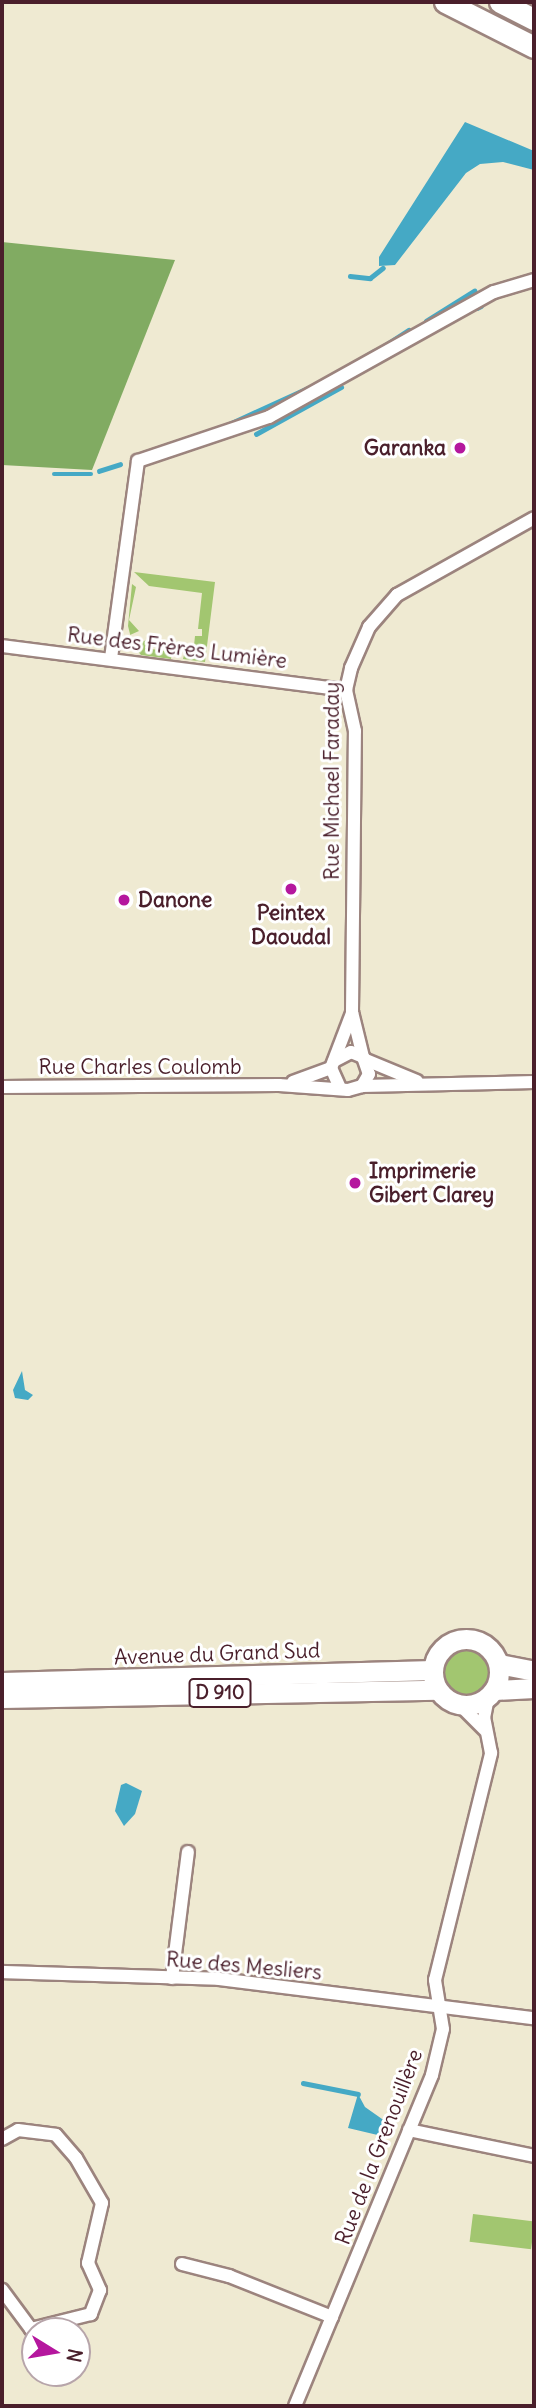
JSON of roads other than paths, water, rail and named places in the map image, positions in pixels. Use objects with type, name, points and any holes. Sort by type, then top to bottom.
[{"type":"highway","points":[[444,2],[534,47]]},
{"type":"highway","points":[[500,2],[534,19]]},
{"type":"main road","points":[[492,1694],[499,1664],[489,1647],[462,1639],[439,1653],[433,1670],[438,1690],[460,1705],[492,1694],[534,1688]]},
{"type":"main road","points":[[499,1664],[534,1671]]},
{"type":"main road","name":"Avenue du Grand Sud","points":[[2,1682],[433,1670]]},
{"type":"main road","name":"Avenue du Grand Sud","points":[[2,1698],[438,1690]]},
{"type":"street","points":[[111,658],[138,461],[269,416],[494,292],[534,281]]},
{"type":"street","name":"Rue Michael Faraday","points":[[364,1059],[352,1012],[355,731],[346,690],[366,632],[391,600],[534,518]]},
{"type":"street","name":"Rue des Frères Lumière","points":[[2,646],[346,690]]},
{"type":"street","name":"Rue Michael Faraday","points":[[332,1065],[352,1012]]},
{"type":"street","name":"Rue Charles Coulomb","points":[[279,1085],[332,1065],[344,1053],[427,1084]]},
{"type":"street","points":[[362,1086],[369,1074],[364,1059]]},
{"type":"street","points":[[332,1065],[340,1088]]},
{"type":"street","name":"Rue Charles Coulomb","points":[[2,1087],[279,1085],[340,1088],[534,1082]]},
{"type":"street","name":"Rue de la Grenouillère","points":[[295,2406],[432,2075],[443,2029],[435,1980],[491,1753],[485,1731],[492,1694]]},
{"type":"street","points":[[460,1705],[485,1731]]},
{"type":"street","points":[[173,1978],[188,1852]]},
{"type":"street","name":"Rue des Mesliers","points":[[2,1972],[230,1980],[534,2018]]},
{"type":"street","points":[[2,2139],[18,2130],[56,2135],[76,2158],[103,2203],[88,2263],[100,2290],[91,2314],[31,2329],[2,2290]]},
{"type":"street","points":[[409,2130],[534,2156]]},
{"type":"street","points":[[182,2264],[229,2276],[332,2317]]},
{"type":"water","points":[[465,122],[534,151],[534,170],[503,162],[480,164],[466,173],[395,265],[379,266],[379,257]]},
{"type":"water","points":[[22,1371],[25,1390],[33,1395],[28,1400],[15,1398],[13,1390]]},
{"type":"water","points":[[126,1783],[142,1791],[135,1814],[124,1826],[115,1811],[121,1785]]},
{"type":"water","points":[[358,2094],[365,2107],[392,2126],[386,2137],[348,2128]]},
{"type":"waterway","points":[[350,276],[370,278],[383,268]]},
{"type":"waterway","points":[[426,321],[474,291]]},
{"type":"waterway","points":[[477,308],[481,306]]},
{"type":"waterway","points":[[381,348],[409,330]]},
{"type":"waterway","points":[[349,366],[374,351]]},
{"type":"waterway","points":[[256,434],[341,387]]},
{"type":"waterway","points":[[227,425],[308,388]]},
{"type":"waterway","points":[[99,471],[120,464]]},
{"type":"waterway","points":[[54,474],[91,474]]},
{"type":"waterway","points":[[303,2083],[358,2094]]},
{"type":"place","name":"Garanka","points":[[460,448]]},
{"type":"place","name":"Peintex Daoudal","points":[[291,889]]},
{"type":"place","name":"Danone","points":[[124,900]]},
{"type":"place","name":"Imprimerie Gibert Clarey","points":[[355,1183]]}]
